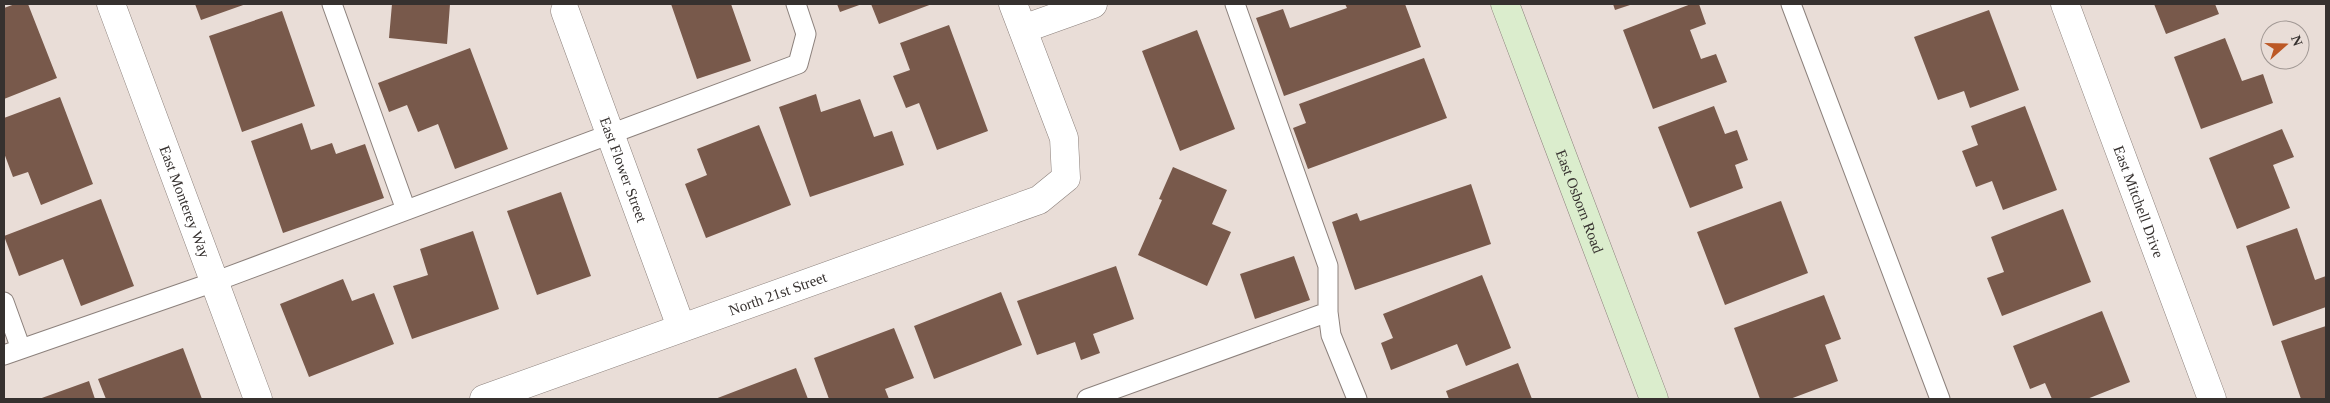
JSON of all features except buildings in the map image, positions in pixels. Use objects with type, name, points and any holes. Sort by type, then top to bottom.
[{"type":"main road","name":"East Osborn Road","points":[[1505,4],[1654,399]]},
{"type":"street","name":"East Monterey Way","points":[[111,4],[258,399]]},
{"type":"street","points":[[1013,4],[1023,30],[1093,4]]},
{"type":"street","name":"East Mitchell Drive","points":[[2065,4],[2212,399]]},
{"type":"street","name":"East Flower Street","points":[[565,10],[682,327]]},
{"type":"street","name":"North 21st Street","points":[[484,399],[1039,200],[1066,178],[1064,138],[1023,30]]},
{"type":"lane","points":[[332,4],[406,210]]},
{"type":"lane","points":[[4,355],[214,282],[798,64],[806,34],[796,4]]},
{"type":"lane","points":[[1235,4],[1328,266],[1328,312],[1331,335],[1357,399]]},
{"type":"lane","points":[[1792,4],[1940,399]]},
{"type":"lane","points":[[4,302],[21,348]]},
{"type":"lane","points":[[1087,399],[1328,312]]}]
